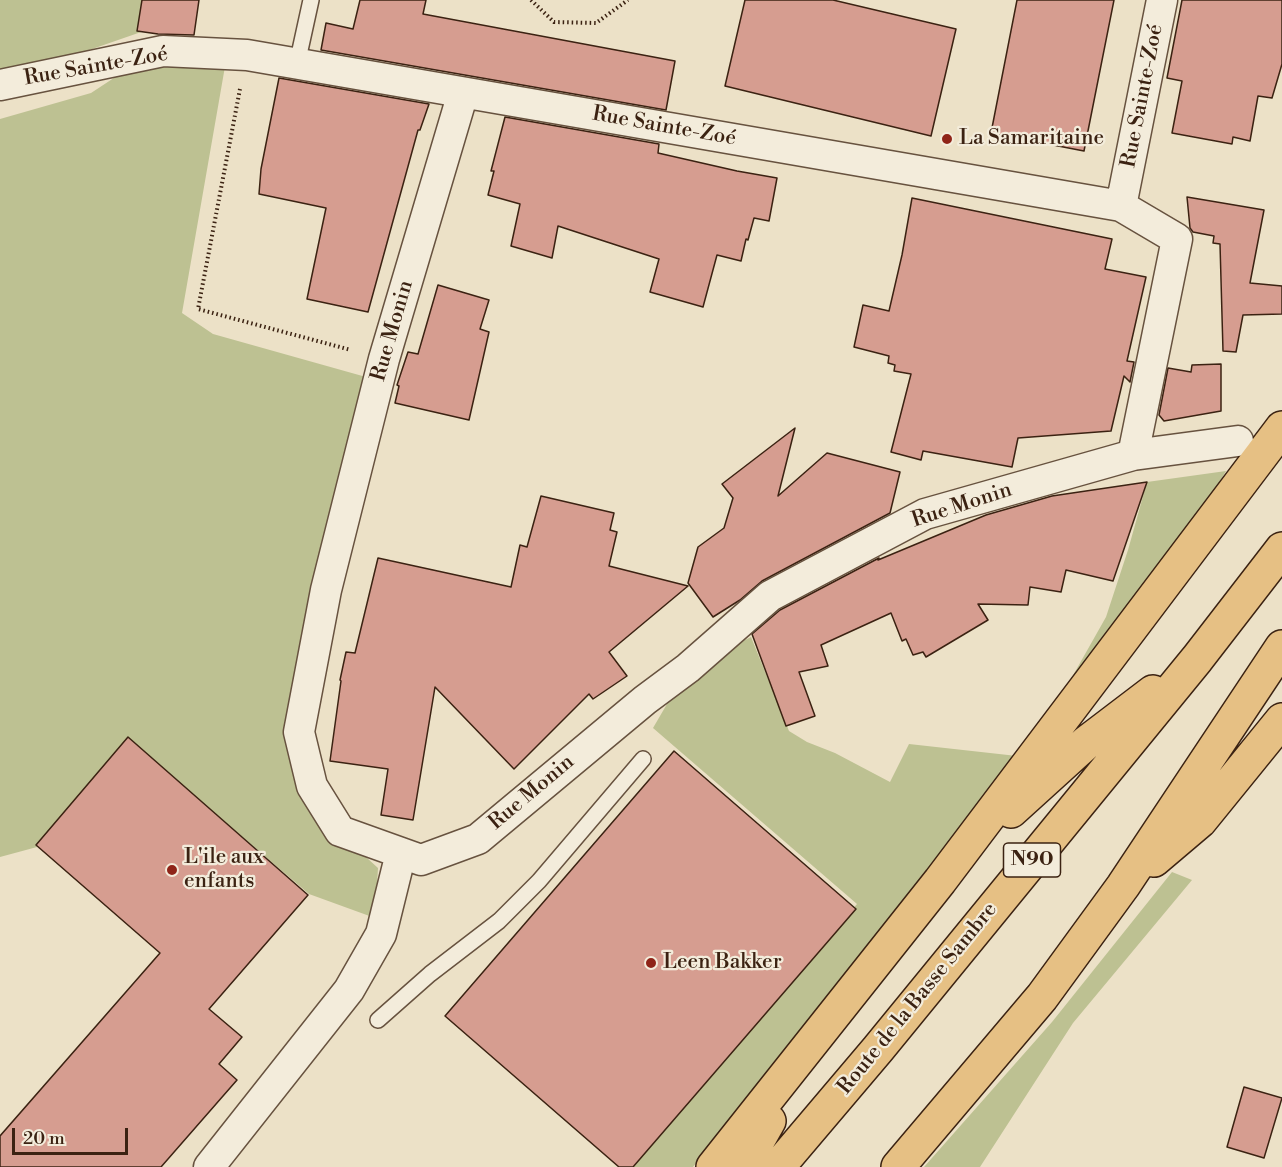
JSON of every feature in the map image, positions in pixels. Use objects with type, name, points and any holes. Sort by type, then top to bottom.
[{"type":"highway","points":[[713,1167],[954,863],[1282,428]]},
{"type":"highway","name":"Route de la Basse Sambre","points":[[778,1167],[878,1049],[1197,658],[1282,549]]},
{"type":"highway","points":[[898,1167],[1042,998],[1123,886],[1282,647]]},
{"type":"highway","points":[[954,863],[1086,743],[1197,658]]},
{"type":"highway","points":[[1123,886],[1200,820],[1282,720]]},
{"type":"highway","points":[[743,1167],[825,1023]]},
{"type":"street","name":"Rue Sainte-Zoé","points":[[0,85],[163,51],[247,55],[1121,206],[1162,0]]},
{"type":"street","name":"Rue Monin","points":[[464,93],[384,359],[326,590],[299,732],[312,786],[340,831],[421,860],[478,838],[645,700],[688,668],[770,596],[926,514],[1133,455],[1238,441]]},
{"type":"street","points":[[1121,206],[1177,239],[1133,455]]},
{"type":"street","points":[[209,1167],[349,990],[381,933],[401,853]]},
{"type":"lane","points":[[297,64],[311,0]]},
{"type":"lane","points":[[378,1020],[430,974],[498,921],[539,882],[643,759]]},
{"type":"path","points":[[531,0],[554,22],[596,23],[628,0]]},
{"type":"path","points":[[247,55],[198,309],[384,359]]},
{"type":"green space","points":[[0,0],[149,0],[144,31],[0,81]]},
{"type":"green space","points":[[152,53],[227,55],[182,313],[213,334],[366,377],[299,732],[309,805],[378,868],[375,918],[309,894],[129,740],[37,847],[0,857],[0,119],[91,93]]},
{"type":"green space","points":[[1226,471],[1191,531],[1067,686],[1106,617],[1147,482]]},
{"type":"green space","points":[[751,637],[789,731],[890,782],[909,744],[1017,756],[693,1167],[628,1167],[857,904],[653,728],[688,668]]},
{"type":"green space","points":[[1172,872],[1192,880],[1073,1023],[980,1167],[924,1167],[1052,1022]]},
{"type":"building","points":[[142,0],[199,0],[194,35],[137,31]]},
{"type":"building","points":[[360,0],[426,0],[423,14],[675,61],[666,110],[321,50],[326,23],[353,29]]},
{"type":"building","points":[[745,0],[833,0],[956,29],[931,136],[725,86]]},
{"type":"building","points":[[1017,0],[1114,0],[1084,151],[991,133]]},
{"type":"building","points":[[1182,0],[1282,0],[1282,64],[1272,98],[1258,96],[1250,141],[1233,137],[1232,144],[1172,133],[1182,81],[1167,78]]},
{"type":"building","points":[[279,78],[429,104],[420,130],[418,130],[368,312],[307,299],[326,208],[259,194],[261,169]]},
{"type":"building","points":[[505,117],[659,144],[658,153],[777,178],[769,221],[754,218],[741,261],[717,255],[703,307],[650,292],[659,259],[558,226],[552,258],[511,246],[520,204],[488,195],[494,171],[491,171]]},
{"type":"building","points":[[1187,197],[1264,210],[1250,283],[1282,286],[1282,314],[1243,315],[1236,352],[1223,351],[1220,244],[1213,243],[1214,236],[1193,232],[1190,228]]},
{"type":"building","points":[[912,198],[1112,239],[1105,269],[1146,277],[1127,361],[1134,362],[1130,382],[1124,376],[1111,431],[1018,438],[1012,467],[923,451],[921,460],[891,452],[911,374],[894,371],[895,365],[888,363],[889,356],[854,347],[863,305],[889,311]]},
{"type":"building","points":[[438,285],[489,300],[480,329],[489,332],[469,420],[395,403],[399,386],[397,385],[408,352],[418,354]]},
{"type":"building","points":[[1221,364],[1221,411],[1164,421],[1159,415],[1168,368],[1191,372],[1192,365]]},
{"type":"building","points":[[795,428],[778,496],[827,453],[900,472],[890,513],[762,581],[740,600],[713,617],[688,583],[698,547],[724,528],[733,498],[722,484]]},
{"type":"building","points":[[1147,482],[1113,581],[1066,570],[1061,592],[1030,587],[1028,605],[978,604],[988,620],[926,657],[923,652],[913,655],[906,639],[902,641],[891,613],[821,645],[828,666],[799,672],[815,716],[786,726],[752,634],[780,610],[879,558],[878,560],[986,515],[1052,496]]},
{"type":"building","points":[[541,496],[614,513],[610,530],[617,532],[609,566],[688,586],[609,652],[627,676],[593,699],[589,694],[514,769],[435,687],[413,820],[381,815],[388,769],[330,761],[340,680],[346,652],[355,653],[378,558],[511,587],[520,545],[527,547]]},
{"type":"building","points":[[128,737],[308,895],[209,1009],[242,1037],[219,1064],[237,1080],[161,1167],[0,1167],[0,1136],[160,953],[36,845]]},
{"type":"building","name":"Leen Bakker","points":[[674,751],[856,909],[633,1167],[619,1167],[445,1016]]},
{"type":"building","points":[[1244,1087],[1282,1098],[1264,1158],[1227,1147]]},
{"type":"place","name":"La Samaritaine","points":[[947,139]]},
{"type":"place","name":"L'ile aux enfants","points":[[172,870]]},
{"type":"place","name":"Leen Bakker","points":[[651,963]]}]
